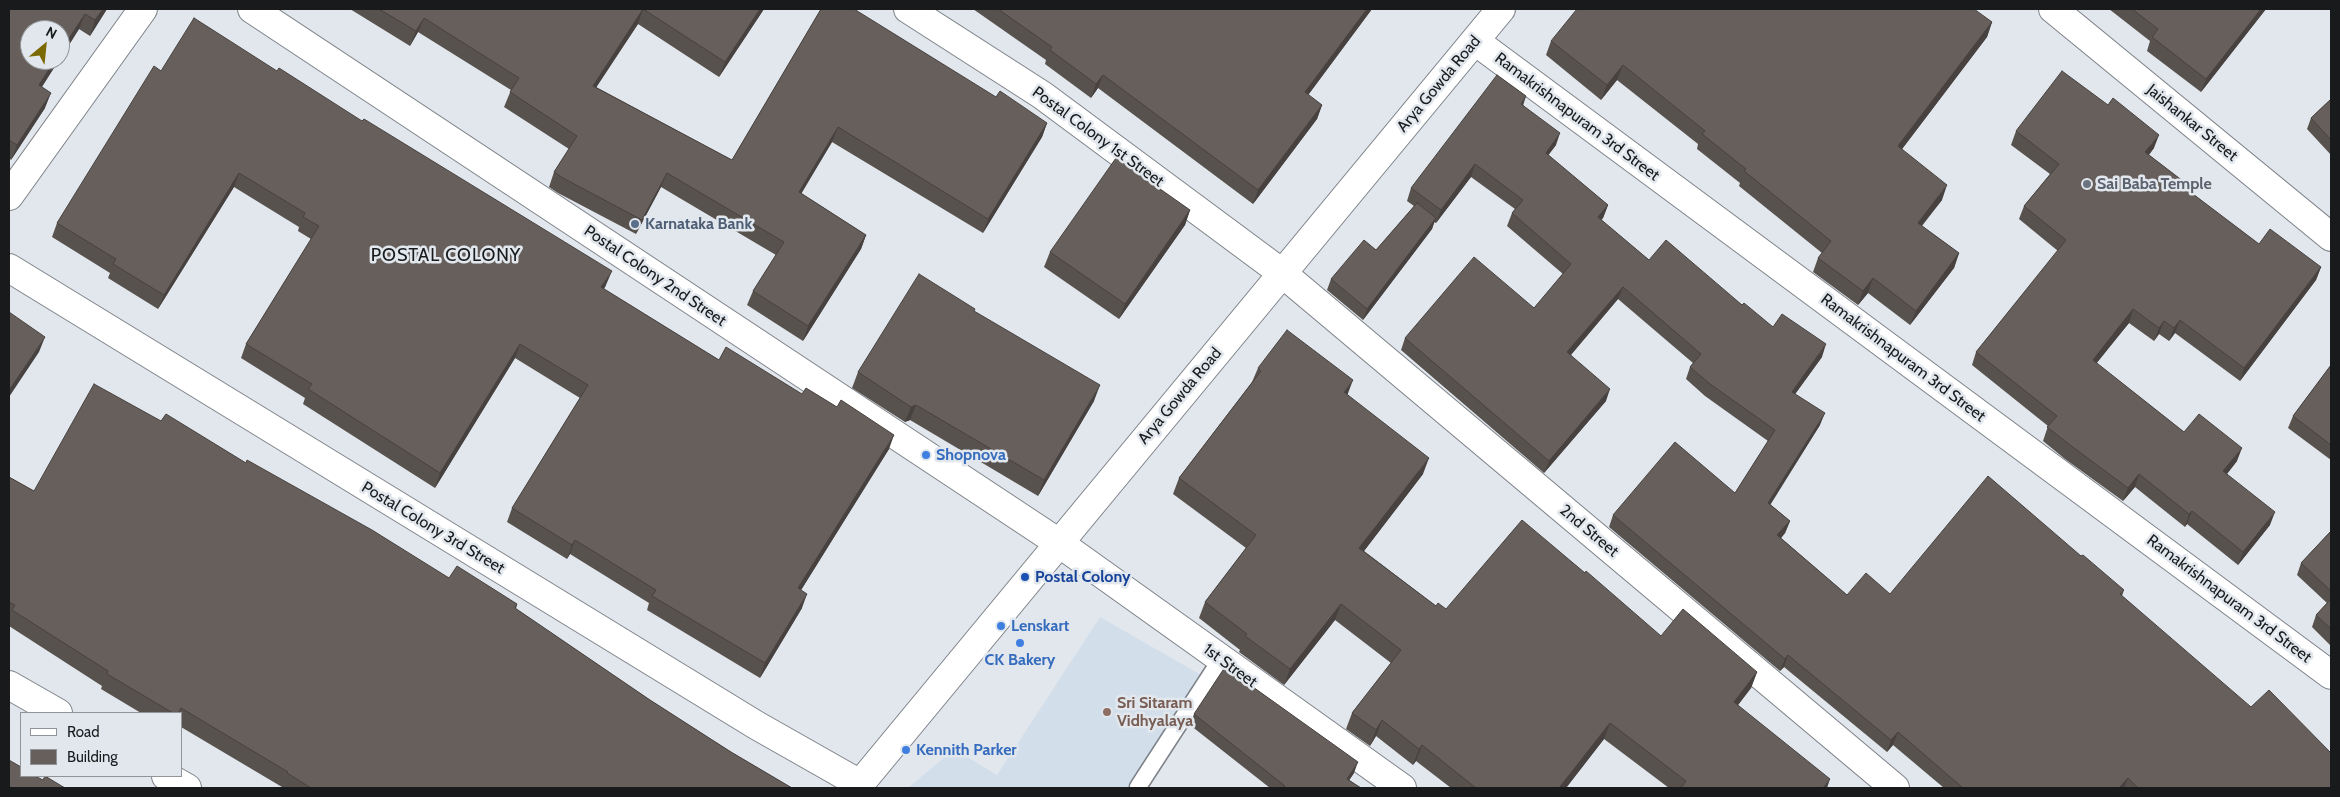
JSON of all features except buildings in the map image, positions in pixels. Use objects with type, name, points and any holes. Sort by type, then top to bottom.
[{"type":"street","points":[[9,196],[143,9]]},
{"type":"street","name":"Postal Colony 2nd Street","points":[[252,9],[1059,543]]},
{"type":"street","name":"Postal Colony 1st Street","points":[[908,9],[1042,95],[1282,273]]},
{"type":"street","name":"Arya Gowda Road","points":[[860,784],[1501,9]]},
{"type":"street","name":"Jaishankar Street","points":[[2053,9],[2331,237]]},
{"type":"street","name":"Ramakrishnapuram 3rd Street","points":[[1475,41],[2331,675]]},
{"type":"street","name":"Postal Colony 3rd Street","points":[[9,268],[748,720],[860,784]]},
{"type":"street","name":"2nd Street","points":[[1282,273],[1895,788]]},
{"type":"street","name":"1st Street","points":[[1059,543],[1402,788]]},
{"type":"street","points":[[9,685],[56,712]]},
{"type":"street","points":[[168,777],[187,788]]},
{"type":"lane","points":[[1138,788],[1221,660]]},
{"type":"shaded area","name":"Sri Sitaram Vidhyalaya","points":[[1100,617],[1201,675],[1130,782],[1139,788],[908,788],[954,749],[997,775]]},
{"type":"place","name":"Sai Baba Temple","points":[[2087,184]]},
{"type":"place","name":"Karnataka Bank","points":[[635,224]]},
{"type":"place","name":"Shopnova","points":[[926,455]]},
{"type":"place","name":"Postal Colony","points":[[1025,577]]},
{"type":"place","name":"Lenskart","points":[[1001,626]]},
{"type":"place","name":"CK Bakery","points":[[1020,643]]},
{"type":"place","name":"Sri Sitaram Vidhyalaya","points":[[1107,712]]},
{"type":"place","name":"Kennith Parker","points":[[906,750]]},
{"type":"district","name":"POSTAL COLONY","points":[[446,256]]}]
